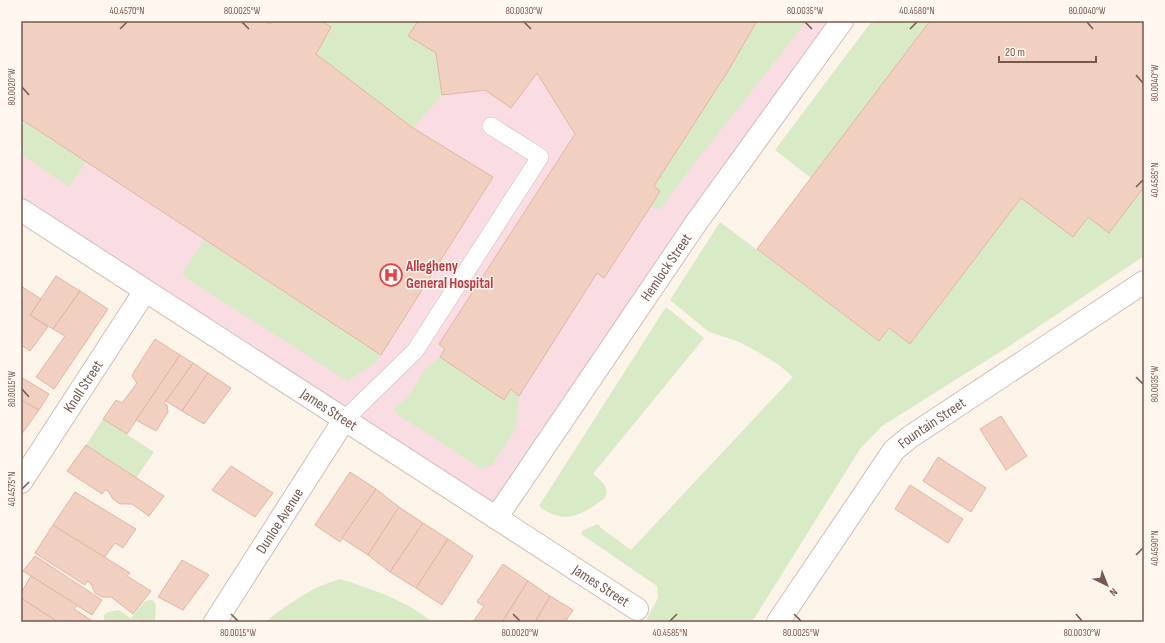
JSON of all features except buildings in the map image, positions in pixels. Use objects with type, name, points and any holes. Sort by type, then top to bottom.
[{"type":"street","name":"Hemlock Street","points":[[496,518],[696,223],[842,21]]},
{"type":"street","name":"James Street","points":[[21,210],[637,609]]},
{"type":"street","name":"Fountain Street","points":[[778,622],[894,450],[910,436],[1144,282]]},
{"type":"street","name":"Knoll Street","points":[[21,482],[28,454],[145,291]]},
{"type":"street","name":"Dunloe Avenue","points":[[215,622],[344,420]]},
{"type":"lane","points":[[344,420],[415,351],[540,158],[491,126]]},
{"type":"shaded area","name":"Allegheny General Hospital","points":[[21,21],[842,21],[496,518],[21,210]]},
{"type":"green space","points":[[321,21],[418,21],[408,36],[436,53],[442,95],[413,128],[316,54],[331,27]]},
{"type":"green space","points":[[757,21],[806,21],[660,210],[651,206],[660,191],[654,186],[728,71]]},
{"type":"green space","points":[[872,21],[930,21],[811,178],[775,150]]},
{"type":"green space","points":[[21,119],[86,162],[69,187],[21,154]]},
{"type":"green space","points":[[1144,187],[1144,256],[1011,345],[882,426],[860,449],[752,622],[645,622],[658,598],[657,586],[581,534],[583,530],[598,524],[601,528],[631,550],[793,377],[779,365],[758,352],[737,341],[709,332],[670,300],[720,222],[879,341],[889,328],[910,344],[1021,198],[1088,217],[1109,233]]},
{"type":"green space","points":[[204,240],[381,355],[376,363],[347,381],[189,280],[182,273]]},
{"type":"green space","points":[[666,307],[704,338],[593,474],[606,487],[605,498],[581,513],[573,516],[557,516],[548,512],[539,506]]},
{"type":"green space","points":[[440,357],[504,400],[511,389],[519,396],[516,429],[492,465],[482,469],[395,413],[395,407],[408,397],[426,368]]},
{"type":"green space","points":[[103,419],[154,452],[136,478],[86,445]]},
{"type":"green space","points":[[340,579],[389,596],[412,608],[432,622],[265,622],[310,591],[329,582]]},
{"type":"green space","points":[[153,600],[156,605],[155,622],[104,622],[104,615],[108,612],[118,610],[131,618],[145,601]]},
{"type":"place","name":"Allegheny General Hospital","points":[[391,275]]}]
